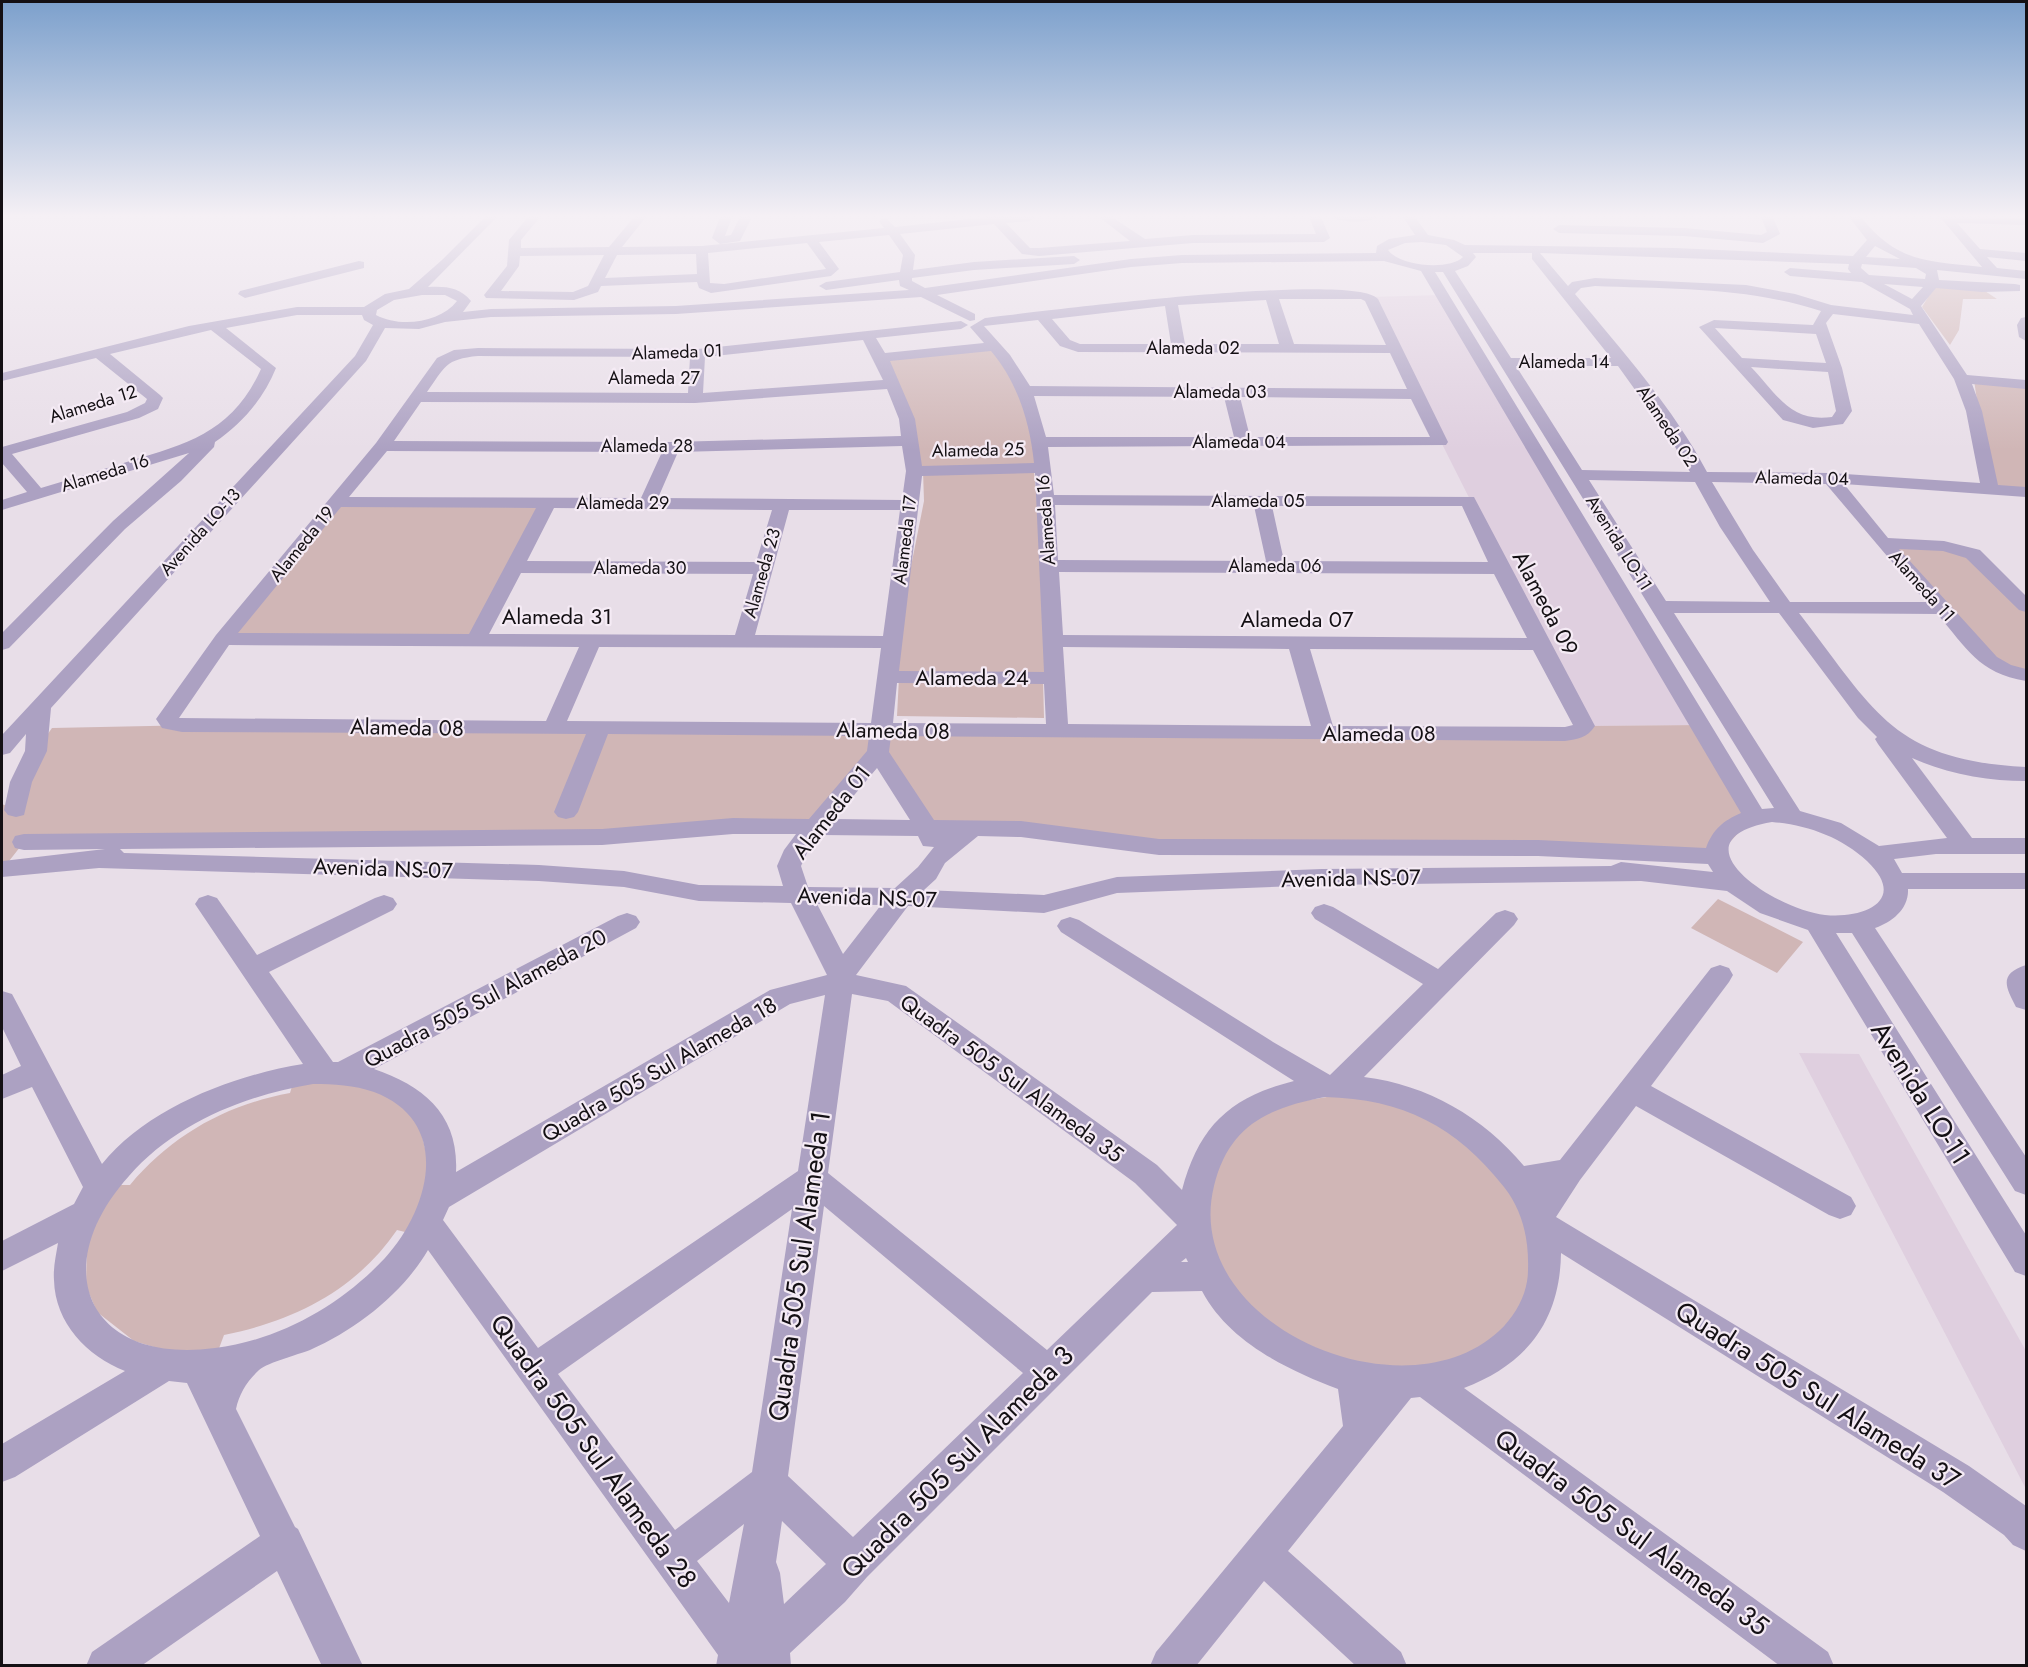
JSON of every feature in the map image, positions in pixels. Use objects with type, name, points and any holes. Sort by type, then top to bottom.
[{"type":"street","points":[[263,295],[247,300],[300,308],[371,308],[390,297],[401,295]]},
{"type":"street","points":[[456,295],[464,301],[495,305],[669,303],[763,295]]},
{"type":"street","points":[[491,295],[579,295]]},
{"type":"street","points":[[443,318],[491,313],[676,310],[898,295]]},
{"type":"street","points":[[929,295],[976,312]]},
{"type":"street","points":[[929,295],[976,312],[1038,295]]},
{"type":"street","points":[[976,295],[976,312]]},
{"type":"street","points":[[1271,295],[1288,349]]},
{"type":"street","name":"Alameda 01","points":[[464,352],[698,353],[868,336],[976,312],[1042,316],[1171,301],[1288,295]]},
{"type":"street","name":"Alameda 01","points":[[1354,295],[1371,299],[1394,349]]},
{"type":"street","name":"Avenida LO-11","points":[[1442,295],[1754,816]]},
{"type":"street","name":"Avenida LO-11","points":[[1464,295],[1792,816]]},
{"type":"street","name":"Alameda 02","points":[[1569,295],[1623,362],[1701,477],[1727,525],[1785,607],[1878,727],[1908,746],[1939,761],[1994,774],[2026,774]]},
{"type":"street","points":[[1718,295],[1726,315]]},
{"type":"street","points":[[1778,295],[1829,309],[1923,320]]},
{"type":"street","points":[[1894,295],[1914,306],[1962,380],[1974,411],[1990,489]]},
{"type":"street","points":[[1914,306],[1923,295]]},
{"type":"street","name":"Avenida LO-13","points":[[3,745],[361,358],[381,323],[413,326],[453,314],[464,301]]},
{"type":"street","points":[[1171,301],[1179,348]]},
{"type":"street","points":[[2,377],[189,330],[216,327],[300,308]]},
{"type":"street","points":[[371,308],[372,319],[381,323]]},
{"type":"street","points":[[1821,330],[1726,315],[1706,327],[1789,417],[1821,424],[1837,421],[1844,411],[1835,368],[1821,330],[1820,319],[1829,309]]},
{"type":"street","name":"Alameda 16","points":[[976,312],[1025,391],[1038,442],[1047,500],[1057,732]]},
{"type":"street","name":"Alameda 02","points":[[1042,316],[1065,343],[1073,347],[1394,349]]},
{"type":"street","points":[[2026,321],[2024,325],[2026,337]]},
{"type":"street","name":"Avenida LO-13","points":[[361,358],[413,326]]},
{"type":"street","points":[[2,644],[119,525],[205,449],[209,441],[229,423],[258,388],[269,369],[216,327]]},
{"type":"street","name":"Alameda 17","points":[[868,336],[894,384],[907,418],[914,471],[880,741]]},
{"type":"street","points":[[880,358],[995,346]]},
{"type":"street","points":[[1394,349],[1416,393]]},
{"type":"street","name":"Alameda 12","points":[[2,452],[133,415],[152,406],[155,398],[98,352]]},
{"type":"street","name":"Alameda 19","points":[[198,725],[176,725],[167,719],[223,639],[382,446],[441,361],[450,355],[464,352]]},
{"type":"street","points":[[695,398],[698,353]]},
{"type":"street","name":"Alameda 14","points":[[1505,362],[1623,362]]},
{"type":"street","points":[[1739,362],[1835,368]]},
{"type":"street","points":[[1962,380],[2026,384]]},
{"type":"street","name":"Alameda 27","points":[[415,397],[695,398],[894,384]]},
{"type":"street","name":"Alameda 03","points":[[1025,391],[1416,393]]},
{"type":"street","points":[[1232,393],[1244,442]]},
{"type":"street","name":"Alameda 04","points":[[1038,442],[1440,442],[1416,393]]},
{"type":"street","name":"Alameda 16","points":[[2,505],[209,441]]},
{"type":"street","name":"Alameda 28","points":[[382,446],[672,447],[911,441]]},
{"type":"street","points":[[647,504],[672,447]]},
{"type":"street","points":[[2,452],[37,493]]},
{"type":"street","name":"Alameda 25","points":[[914,471],[1042,468]]},
{"type":"street","name":"Alameda 04","points":[[1576,475],[1830,478],[2026,492]]},
{"type":"street","name":"Alameda 11","points":[[1830,478],[1883,543],[1990,661],[2004,670],[2026,675]]},
{"type":"street","name":"Alameda 05","points":[[1047,500],[1468,501]]},
{"type":"street","points":[[1262,501],[1276,566]]},
{"type":"street","name":"Alameda 09","points":[[1468,501],[1500,568],[1584,726]]},
{"type":"street","name":"Alameda 29","points":[[336,502],[910,505]]},
{"type":"street","points":[[476,640],[548,503]]},
{"type":"street","name":"Alameda 23","points":[[743,641],[782,504]]},
{"type":"street","points":[[1883,543],[1944,546],[1973,554],[2026,606]]},
{"type":"street","name":"Alameda 06","points":[[1049,566],[1500,568]]},
{"type":"street","name":"Alameda 30","points":[[515,567],[764,568]]},
{"type":"street","points":[[1659,607],[1942,608]]},
{"type":"street","name":"Alameda 31","points":[[223,639],[891,642]]},
{"type":"street","points":[[553,729],[592,640]]},
{"type":"street","name":"Alameda 07","points":[[1054,641],[1540,644]]},
{"type":"street","points":[[1298,643],[1324,733]]},
{"type":"street","name":"Alameda 24","points":[[889,677],[1055,678]]},
{"type":"street","points":[[2,869],[24,842],[27,829],[24,818],[9,806],[36,751],[40,707]]},
{"type":"street","name":"Alameda 08","points":[[198,725],[600,728],[880,741],[1057,732],[1565,734],[1578,732],[1584,726]]},
{"type":"street","points":[[1878,727],[1965,846]]},
{"type":"street","points":[[566,812],[600,728]]},
{"type":"street","name":"Alameda 01","points":[[840,979],[801,894],[790,876],[789,866],[796,850],[880,741],[927,828],[936,858]]},
{"type":"street","points":[[1754,816],[1792,816],[1842,832],[1875,854],[1894,881],[1896,896],[1890,908],[1878,918],[1859,923],[1816,924],[1786,915],[1757,901],[1734,883],[1723,869],[1717,855],[1719,837],[1732,824],[1754,816]]},
{"type":"street","name":"Avenida NS-07","points":[[24,842],[151,843],[602,837],[733,826],[1021,829],[1159,847],[1538,848],[1717,855]]},
{"type":"street","points":[[840,979],[901,897],[927,873],[936,858],[973,828]]},
{"type":"street","name":"Avenida NS-07","points":[[99,860],[151,843]]},
{"type":"street","points":[[1875,854],[1936,846],[2026,846]]},
{"type":"street","name":"Avenida NS-07","points":[[1538,848],[1635,874]]},
{"type":"street","name":"Avenida NS-07","points":[[2,869],[99,860],[539,873],[624,879],[699,893],[901,897],[1044,904],[1117,885],[1322,878],[1635,874],[1734,883]]},
{"type":"street","points":[[1894,881],[2026,881]]},
{"type":"street","points":[[208,903],[304,1043],[346,1075]]},
{"type":"street","points":[[253,968],[384,904]]},
{"type":"street","points":[[1324,913],[1441,983]]},
{"type":"street","points":[[1331,1086],[1377,1047],[1505,919]]},
{"type":"street","name":"Quadra 505 Sul Alameda 20","points":[[346,1075],[380,1060],[394,1046],[627,922]]},
{"type":"street","name":"Avenida LO-11","points":[[1859,923],[2026,1182]]},
{"type":"street","name":"Avenida LO-11","points":[[1816,924],[2026,1262]]},
{"type":"street","points":[[1070,926],[1263,1050],[1331,1086]]},
{"type":"street","points":[[1539,1220],[1569,1171],[1720,975]]},
{"type":"street","name":"Quadra 505 Sul Alameda 18","points":[[431,1211],[483,1171],[780,998],[840,979]]},
{"type":"street","name":"Quadra 505 Sul Alameda 35","points":[[840,979],[896,993],[1146,1174],[1193,1225]]},
{"type":"street","name":"Quadra 505 Sul Alameda 1","points":[[754,1656],[758,1556],[840,979]]},
{"type":"street","points":[[2,1001],[83,1158],[93,1201]]},
{"type":"street","points":[[289,1075],[300,1060],[304,1043]]},
{"type":"street","points":[[1377,1047],[1373,1064],[1379,1090]]},
{"type":"street","points":[[1263,1050],[1281,1070],[1292,1091]]},
{"type":"street","points":[[2,1088],[38,1071]]},
{"type":"street","points":[[289,1075],[346,1075],[401,1091],[424,1111],[438,1136],[442,1167],[431,1211],[402,1260],[369,1293],[335,1319],[297,1339],[249,1357],[181,1365],[133,1357],[100,1339],[78,1312],[70,1279],[74,1242],[93,1201],[129,1156],[158,1132],[205,1103],[247,1086],[289,1075]]},
{"type":"street","points":[[1170,1665],[1362,1433],[1428,1381],[1495,1358],[1524,1331],[1541,1298],[1546,1261],[1539,1220],[1518,1180],[1497,1154],[1472,1132],[1443,1113],[1411,1099],[1379,1090],[1331,1086],[1292,1091],[1247,1110],[1214,1141],[1195,1182],[1193,1225],[1200,1253],[1210,1276],[1235,1310],[1269,1340],[1309,1364],[1354,1379],[1428,1381]]},
{"type":"street","points":[[1633,1090],[1840,1206]]},
{"type":"street","points":[[83,1158],[101,1161],[129,1156]]},
{"type":"street","points":[[442,1167],[463,1173],[483,1171]]},
{"type":"street","points":[[1518,1180],[1569,1171]]},
{"type":"street","points":[[1146,1174],[1195,1182]]},
{"type":"street","points":[[535,1370],[812,1178],[1047,1372]]},
{"type":"street","points":[[12,1252],[93,1201]]},
{"type":"street","name":"Quadra 505 Sul Alameda 28","points":[[431,1211],[450,1253],[671,1557],[754,1656]]},
{"type":"street","name":"Quadra 505 Sul Alameda 37","points":[[1539,1220],[1605,1265],[1956,1479],[2017,1522],[2026,1532]]},
{"type":"street","points":[[1142,1278],[1193,1225]]},
{"type":"street","points":[[12,1252],[42,1242],[74,1242]]},
{"type":"street","points":[[402,1260],[428,1252],[450,1253]]},
{"type":"street","points":[[1546,1261],[1582,1261],[1605,1265]]},
{"type":"street","points":[[1142,1278],[1210,1276]]},
{"type":"street","name":"Quadra 505 Sul Alameda 3","points":[[754,1656],[831,1588],[853,1563],[1142,1278]]},
{"type":"street","points":[[112,1398],[130,1377],[133,1357]]},
{"type":"street","points":[[218,1409],[224,1386],[249,1357]]},
{"type":"street","points":[[2,1464],[112,1398],[181,1365]]},
{"type":"street","points":[[181,1365],[218,1409],[285,1542],[343,1665]]},
{"type":"street","points":[[1354,1379],[1362,1433]]},
{"type":"street","name":"Quadra 505 Sul Alameda 35","points":[[1428,1381],[1814,1665]]},
{"type":"street","points":[[671,1557],[768,1482],[853,1563]]},
{"type":"street","points":[[106,1665],[285,1542]]},
{"type":"street","points":[[1262,1554],[1387,1665]]},
{"type":"shaded area","points":[[1444,295],[1701,725],[1584,726],[1368,297]]},
{"type":"shaded area","points":[[1930,295],[1991,295],[1997,299],[1963,299],[1959,330],[1950,345],[1922,307]]},
{"type":"shaded area","points":[[995,346],[1014,372],[1038,442],[1034,472],[1055,678],[1043,679],[1044,718],[897,716],[899,677],[889,677],[924,501],[923,471],[880,358]]},
{"type":"shaded area","points":[[1974,380],[2026,385],[2026,492],[1990,489]]},
{"type":"shaded area","points":[[336,502],[548,503],[476,640],[223,639]]},
{"type":"shaded area","points":[[1883,543],[1956,548],[1980,559],[2026,606],[2026,675],[1996,666]]},
{"type":"shaded area","points":[[198,725],[1578,732],[1584,726],[1701,725],[1754,816],[1717,856],[1217,848],[927,828],[878,753],[815,828],[24,842],[2,870],[2,804],[16,810],[36,751],[52,728]]},
{"type":"shaded area","points":[[1718,899],[1803,942],[1777,973],[1691,928]]},
{"type":"shaded area","points":[[1799,1053],[1859,1054],[2026,1351],[2026,1489]]},
{"type":"shaded area","points":[[308,1081],[363,1086],[396,1101],[419,1124],[431,1172],[409,1233],[397,1230],[363,1270],[321,1300],[275,1321],[224,1335],[218,1351],[167,1351],[134,1341],[97,1312],[86,1286],[87,1238],[116,1185],[130,1185],[146,1167],[182,1137],[222,1114],[266,1098],[290,1093],[293,1083]]},
{"type":"shaded area","points":[[1370,1090],[1472,1132],[1538,1218],[1524,1331],[1427,1382],[1269,1340],[1210,1276],[1195,1182],[1247,1110]]}]
